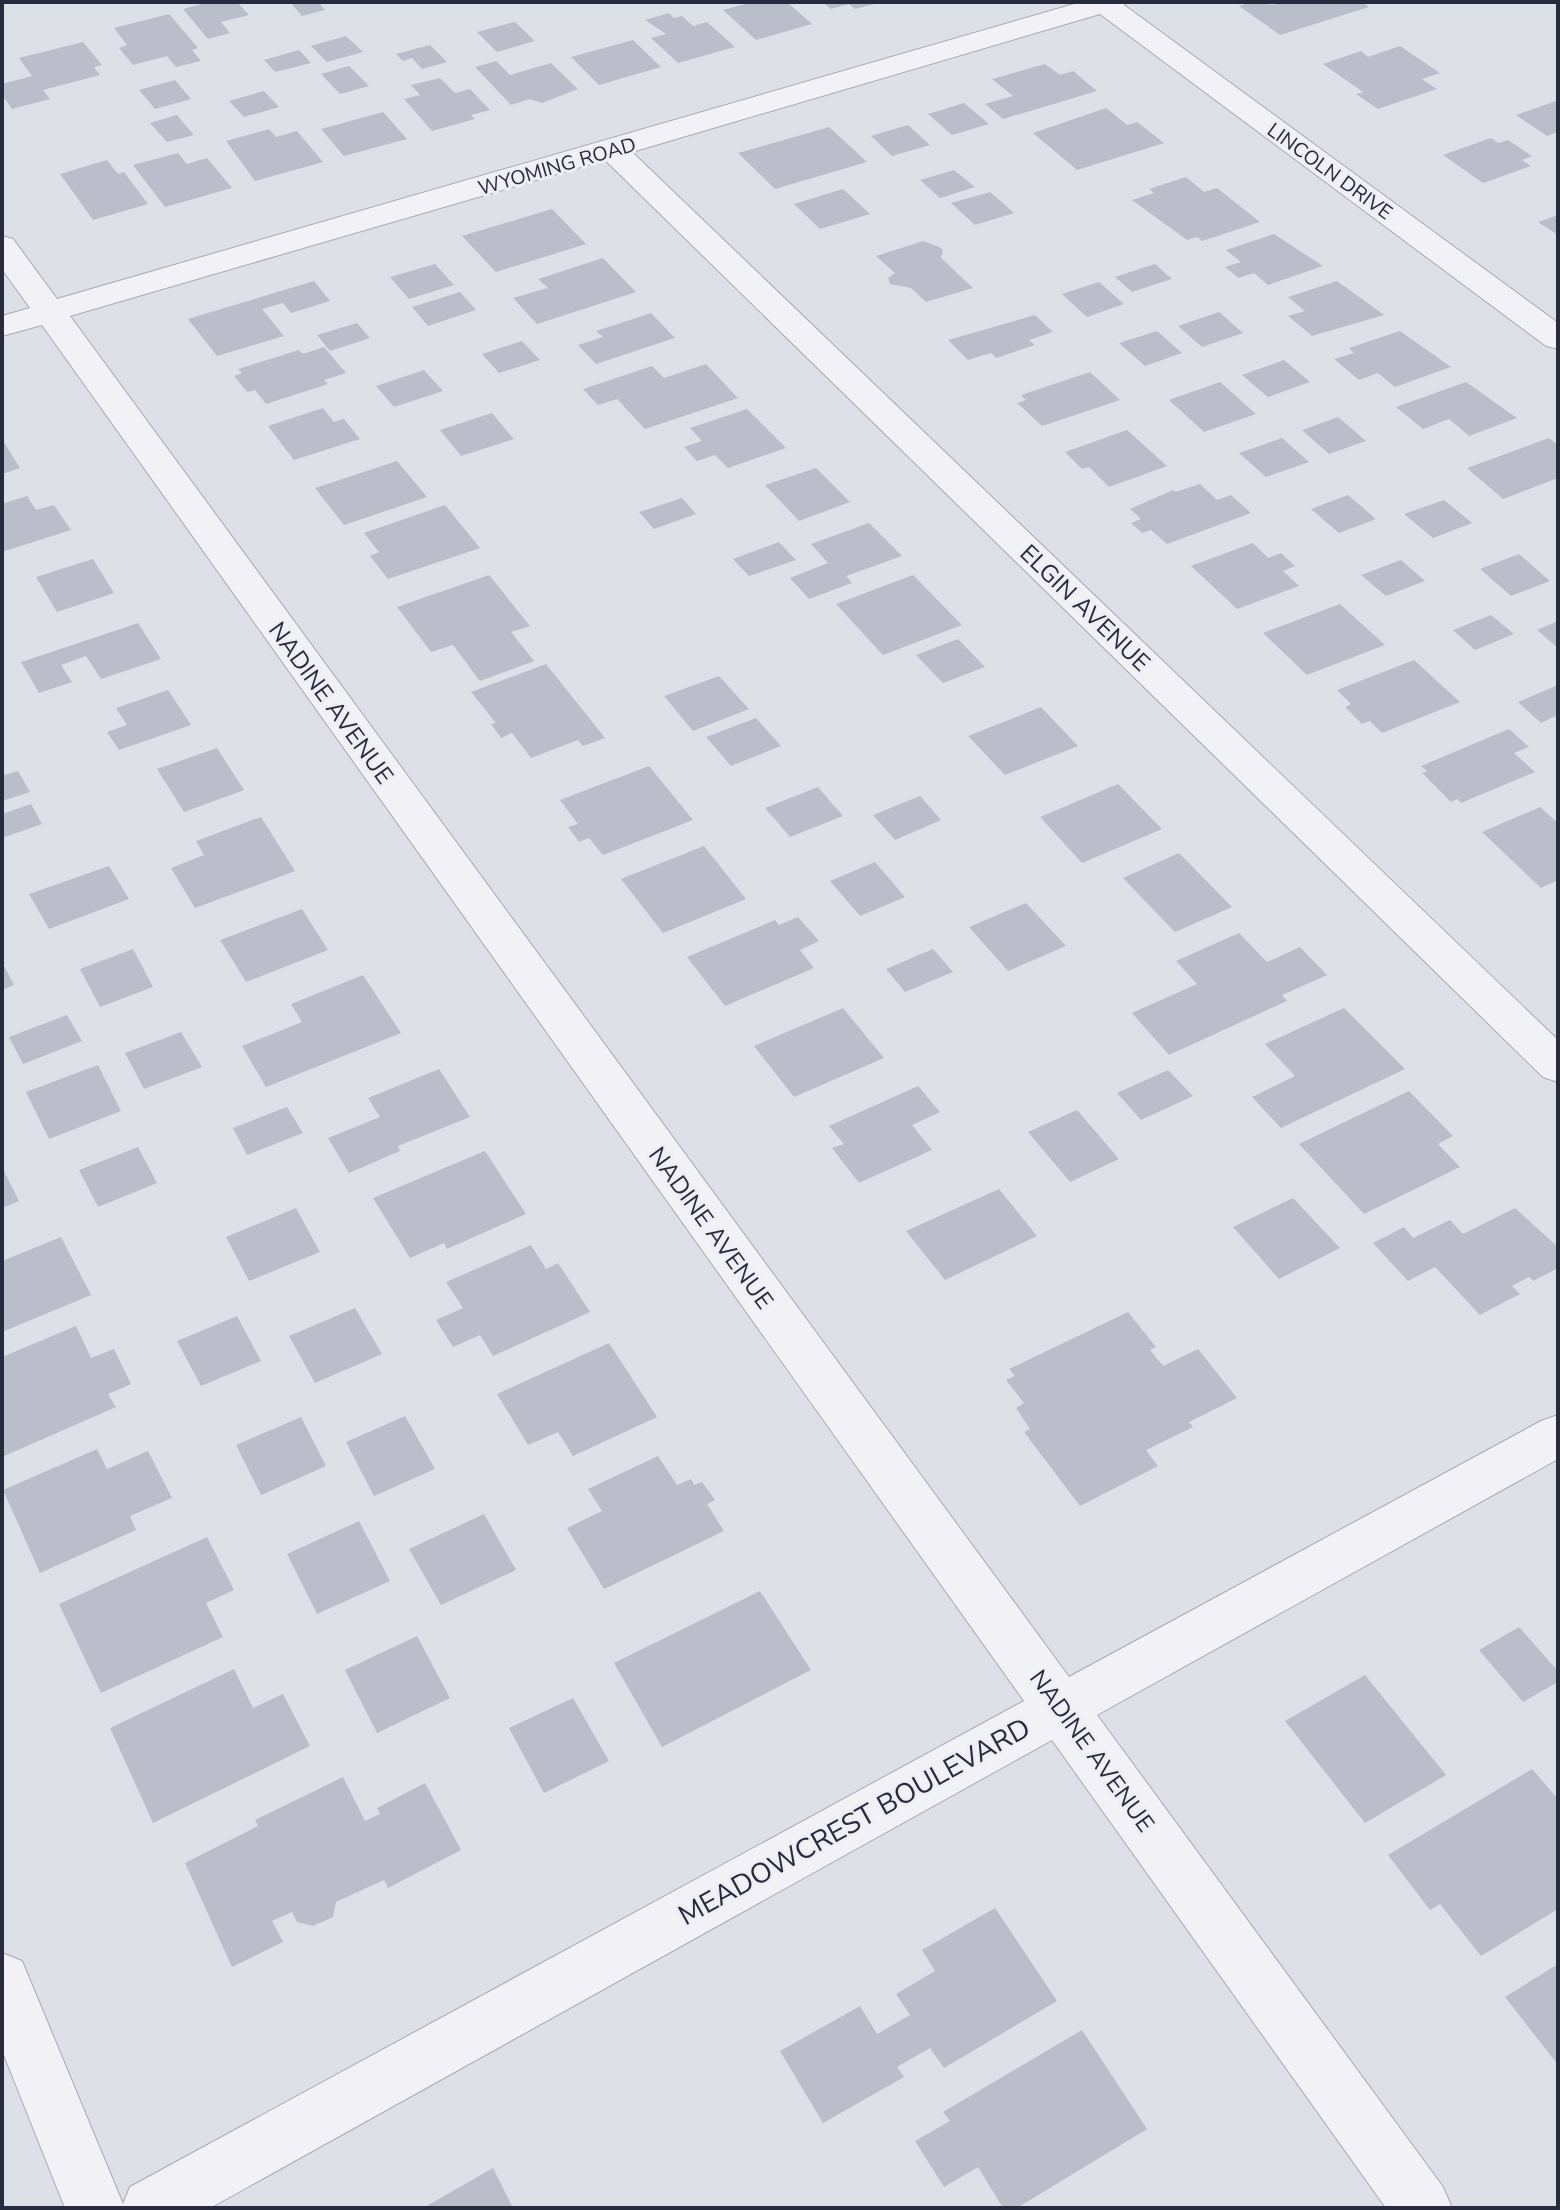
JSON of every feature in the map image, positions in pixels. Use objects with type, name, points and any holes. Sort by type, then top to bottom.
[{"type":"street","name":"WYOMING ROAD","points":[[2,326],[1106,3]]},
{"type":"street","name":"LINCOLN DRIVE","points":[[1106,3],[1558,339]]},
{"type":"street","name":"ELGIN AVENUE","points":[[612,150],[1558,1066]]},
{"type":"street","name":"NADINE AVENUE","points":[[2,246],[1422,2208]]},
{"type":"street","name":"MEADOWCREST BOULEVARD","points":[[151,2208],[1558,1435]]},
{"type":"street","points":[[2,1980],[95,2208]]},
{"type":"building","points":[[210,2],[237,2],[249,15],[221,22],[230,33],[208,39],[183,9]]},
{"type":"building","points":[[290,2],[318,2],[325,10],[302,16]]},
{"type":"building","points":[[752,2],[787,2],[812,24],[756,40],[723,10]]},
{"type":"building","points":[[822,2],[878,3],[855,9],[849,4],[831,9]]},
{"type":"building","points":[[1253,2],[1273,5],[1284,2],[1362,2],[1369,7],[1280,35],[1239,6]]},
{"type":"building","points":[[669,13],[674,18],[682,16],[693,26],[707,22],[735,47],[678,63],[651,38],[666,34],[645,20]]},
{"type":"building","points":[[169,14],[198,48],[192,50],[201,61],[176,67],[167,56],[133,65],[119,48],[127,45],[114,28]]},
{"type":"building","points":[[515,22],[535,41],[497,52],[477,32]]},
{"type":"building","points":[[346,36],[363,52],[327,62],[311,46]]},
{"type":"building","points":[[633,40],[661,67],[599,85],[571,57]]},
{"type":"building","points":[[83,42],[102,65],[94,67],[100,75],[43,90],[50,99],[12,109],[2,95],[2,84],[32,76],[19,58]]},
{"type":"building","points":[[430,45],[447,62],[422,69],[412,58],[403,61],[396,54]]},
{"type":"building","points":[[1400,46],[1440,73],[1422,79],[1437,89],[1378,109],[1356,94],[1363,92],[1323,64],[1361,51],[1368,57]]},
{"type":"building","points":[[299,50],[311,63],[275,72],[264,60]]},
{"type":"building","points":[[496,61],[510,75],[551,63],[578,89],[542,103],[530,99],[511,105],[475,67]]},
{"type":"building","points":[[1045,64],[1060,75],[1073,71],[1097,91],[1003,119],[985,104],[1013,96],[992,79]]},
{"type":"building","points":[[349,66],[369,86],[340,94],[321,74]]},
{"type":"building","points":[[440,78],[455,93],[470,89],[490,110],[471,115],[475,119],[432,131],[404,99],[420,95],[411,85]]},
{"type":"building","points":[[175,80],[191,99],[155,109],[139,90]]},
{"type":"building","points":[[264,91],[279,107],[244,117],[229,101]]},
{"type":"building","points":[[1556,101],[1558,132],[1547,136],[1516,115]]},
{"type":"building","points":[[964,103],[989,124],[952,135],[928,114]]},
{"type":"building","points":[[1106,108],[1127,125],[1137,122],[1164,143],[1077,170],[1033,133]]},
{"type":"building","points":[[383,112],[407,139],[344,156],[321,129]]},
{"type":"building","points":[[177,115],[194,135],[167,142],[150,123]]},
{"type":"building","points":[[908,125],[930,145],[892,156],[871,136]]},
{"type":"building","points":[[829,127],[867,162],[775,189],[738,153]]},
{"type":"building","points":[[269,129],[276,137],[297,131],[323,162],[255,181],[226,141]]},
{"type":"building","points":[[1491,138],[1498,143],[1508,140],[1532,156],[1522,160],[1531,166],[1483,183],[1443,155]]},
{"type":"building","points":[[178,153],[187,164],[207,158],[232,188],[165,207],[133,165]]},
{"type":"building","points":[[107,160],[118,174],[124,172],[148,204],[93,220],[60,174]]},
{"type":"building","points":[[954,170],[975,187],[940,198],[920,180]]},
{"type":"building","points":[[1186,177],[1204,192],[1217,188],[1260,222],[1202,241],[1197,237],[1187,240],[1132,200],[1154,193],[1149,189]]},
{"type":"building","points":[[843,189],[870,214],[820,229],[794,204]]},
{"type":"building","points":[[990,192],[1014,213],[975,225],[951,203]]},
{"type":"building","points":[[552,209],[586,244],[496,272],[462,236]]},
{"type":"building","points":[[1558,215],[1558,235],[1538,222]]},
{"type":"building","points":[[1274,234],[1323,266],[1268,285],[1254,273],[1239,278],[1225,267],[1241,262],[1226,250]]},
{"type":"building","points":[[923,241],[943,250],[941,258],[973,288],[926,302],[911,288],[890,284],[888,278],[895,273],[876,256]]},
{"type":"building","points":[[603,258],[636,292],[537,324],[513,298],[548,288],[538,279]]},
{"type":"building","points":[[435,264],[454,285],[409,299],[390,277]]},
{"type":"building","points":[[1155,264],[1172,279],[1132,292],[1115,277]]},
{"type":"building","points":[[314,281],[330,301],[291,313],[283,303],[262,309],[284,336],[217,356],[188,319]]},
{"type":"building","points":[[1337,281],[1384,315],[1312,336],[1288,316],[1305,311],[1288,297]]},
{"type":"building","points":[[1099,282],[1124,304],[1087,317],[1062,294]]},
{"type":"building","points":[[460,292],[476,310],[428,326],[412,307]]},
{"type":"building","points":[[1219,312],[1243,333],[1202,347],[1178,326]]},
{"type":"building","points":[[651,313],[675,338],[596,364],[578,345],[603,337],[596,331]]},
{"type":"building","points":[[1035,315],[1053,332],[1029,340],[1035,345],[996,358],[991,353],[968,360],[948,340]]},
{"type":"building","points":[[357,323],[370,338],[330,351],[317,335]]},
{"type":"building","points":[[1157,331],[1182,353],[1145,366],[1119,343]]},
{"type":"building","points":[[1400,331],[1451,367],[1395,387],[1378,373],[1359,380],[1334,359],[1354,353],[1349,348]]},
{"type":"building","points":[[522,341],[540,360],[499,373],[482,354]]},
{"type":"building","points":[[324,347],[346,373],[324,380],[328,384],[266,404],[255,390],[247,392],[234,376],[242,373],[238,369],[299,350],[303,354]]},
{"type":"building","points":[[1284,360],[1310,382],[1268,397],[1242,375]]},
{"type":"building","points":[[706,364],[738,398],[645,429],[617,399],[598,405],[583,389],[652,366],[664,378]]},
{"type":"building","points":[[424,370],[443,391],[394,407],[376,386]]},
{"type":"building","points":[[1090,372],[1120,400],[1042,426],[1017,403],[1026,400],[1021,395]]},
{"type":"building","points":[[1220,382],[1256,414],[1204,432],[1169,400]]},
{"type":"building","points":[[1466,382],[1517,418],[1469,436],[1449,419],[1423,429],[1396,407]]},
{"type":"building","points":[[323,408],[334,422],[344,419],[360,439],[294,460],[268,426]]},
{"type":"building","points":[[747,409],[786,448],[728,468],[715,455],[697,461],[684,447],[702,441],[690,428]]},
{"type":"building","points":[[492,413],[514,439],[461,456],[440,430]]},
{"type":"building","points":[[1338,417],[1366,441],[1329,454],[1302,430]]},
{"type":"building","points":[[1127,430],[1167,466],[1109,487],[1089,467],[1082,469],[1065,452]]},
{"type":"building","points":[[1282,438],[1309,462],[1266,477],[1239,453]]},
{"type":"building","points":[[1549,438],[1558,445],[1558,478],[1503,499],[1467,468]]},
{"type":"building","points":[[2,439],[20,468],[2,474]]},
{"type":"building","points":[[397,461],[427,497],[344,525],[315,488]]},
{"type":"building","points":[[816,468],[850,502],[799,521],[765,485]]},
{"type":"building","points":[[1200,484],[1217,500],[1231,495],[1251,513],[1167,544],[1151,530],[1142,533],[1131,523],[1141,519],[1130,509],[1173,490]]},
{"type":"building","points":[[1348,495],[1376,519],[1339,533],[1311,509]]},
{"type":"building","points":[[27,496],[36,510],[54,505],[71,530],[2,552],[2,504]]},
{"type":"building","points":[[682,498],[696,514],[654,529],[639,512]]},
{"type":"building","points":[[1444,500],[1472,523],[1433,538],[1404,514]]},
{"type":"building","points":[[445,505],[480,548],[388,579],[370,556],[379,552],[364,533]]},
{"type":"building","points":[[869,523],[902,556],[846,576],[852,583],[809,599],[790,578],[828,563],[811,544]]},
{"type":"building","points":[[779,542],[796,560],[749,576],[733,559]]},
{"type":"building","points":[[1253,543],[1268,558],[1281,553],[1295,566],[1283,571],[1299,586],[1237,609],[1191,566]]},
{"type":"building","points":[[1519,554],[1550,581],[1511,596],[1480,569]]},
{"type":"building","points":[[93,559],[114,593],[57,612],[36,577]]},
{"type":"building","points":[[1401,560],[1425,581],[1386,596],[1361,575]]},
{"type":"building","points":[[489,575],[530,626],[511,632],[534,661],[480,681],[453,645],[431,652],[397,607]]},
{"type":"building","points":[[913,575],[962,625],[883,655],[836,604]]},
{"type":"building","points":[[1340,604],[1385,645],[1307,675],[1263,633]]},
{"type":"building","points":[[1491,615],[1514,634],[1475,650],[1453,630]]},
{"type":"building","points":[[1558,621],[1558,648],[1537,630]]},
{"type":"building","points":[[138,623],[161,659],[101,679],[86,656],[61,665],[72,682],[39,693],[21,662]]},
{"type":"building","points":[[958,639],[985,667],[943,683],[916,655]]},
{"type":"building","points":[[1414,660],[1460,702],[1382,733],[1370,721],[1362,724],[1345,707],[1351,704],[1337,690]]},
{"type":"building","points":[[546,664],[605,738],[583,746],[578,740],[531,758],[512,733],[501,738],[491,724],[496,723],[471,692]]},
{"type":"building","points":[[719,676],[749,709],[693,731],[664,696]]},
{"type":"building","points":[[1558,685],[1558,715],[1541,723],[1518,702]]},
{"type":"building","points":[[168,690],[191,725],[119,750],[107,732],[127,725],[116,708]]},
{"type":"building","points":[[1041,707],[1078,746],[1005,775],[968,736]]},
{"type":"building","points":[[756,718],[781,746],[731,766],[706,737]]},
{"type":"building","points":[[1509,729],[1529,747],[1514,753],[1535,772],[1461,803],[1457,799],[1451,802],[1422,773],[1427,771],[1421,766]]},
{"type":"building","points":[[217,748],[244,790],[184,812],[157,769]]},
{"type":"building","points":[[649,766],[693,820],[603,855],[589,838],[579,842],[568,827],[578,824],[560,800]]},
{"type":"building","points":[[18,771],[30,792],[2,801],[2,776]]},
{"type":"building","points":[[1118,784],[1162,829],[1082,863],[1040,817]]},
{"type":"building","points":[[818,787],[843,816],[790,837],[765,808]]},
{"type":"building","points":[[920,796],[941,820],[895,840],[873,815]]},
{"type":"building","points":[[31,804],[42,824],[2,838],[2,814]]},
{"type":"building","points":[[1540,807],[1558,823],[1558,880],[1541,888],[1482,832]]},
{"type":"building","points":[[261,817],[295,871],[195,908],[171,868],[204,855],[196,841]]},
{"type":"building","points":[[704,846],[746,899],[663,933],[621,879]]},
{"type":"building","points":[[1179,853],[1232,907],[1175,932],[1123,878]]},
{"type":"building","points":[[875,862],[905,897],[860,916],[830,881]]},
{"type":"building","points":[[109,866],[129,899],[49,929],[29,894]]},
{"type":"building","points":[[1026,903],[1066,946],[1008,971],[969,927]]},
{"type":"building","points":[[302,909],[328,950],[246,982],[220,940]]},
{"type":"building","points":[[798,917],[819,941],[800,950],[814,968],[725,1006],[687,957],[775,920],[779,925]]},
{"type":"building","points":[[1239,933],[1267,962],[1300,947],[1327,975],[1282,995],[1287,1001],[1169,1055],[1132,1013],[1197,984],[1176,961]]},
{"type":"building","points":[[133,949],[153,987],[100,1007],[80,969]]},
{"type":"building","points":[[933,949],[953,972],[905,992],[886,969]]},
{"type":"building","points":[[2,962],[14,985],[2,990]]},
{"type":"building","points":[[363,975],[401,1033],[266,1087],[242,1046],[302,1022],[291,1004]]},
{"type":"building","points":[[843,1008],[884,1058],[794,1097],[754,1046]]},
{"type":"building","points":[[1344,1008],[1405,1069],[1281,1128],[1252,1097],[1295,1076],[1265,1044]]},
{"type":"building","points":[[67,1015],[82,1041],[23,1064],[9,1037]]},
{"type":"building","points":[[181,1032],[202,1067],[144,1089],[125,1053]]},
{"type":"building","points":[[98,1065],[121,1111],[49,1139],[26,1092]]},
{"type":"building","points":[[439,1069],[470,1117],[398,1146],[400,1151],[349,1173],[328,1138],[380,1117],[368,1098]]},
{"type":"building","points":[[1168,1070],[1193,1096],[1141,1120],[1117,1093]]},
{"type":"building","points":[[918,1086],[940,1112],[912,1125],[932,1150],[859,1183],[832,1148],[844,1144],[829,1126]]},
{"type":"building","points":[[1409,1091],[1453,1136],[1438,1144],[1460,1167],[1364,1214],[1299,1144]]},
{"type":"building","points":[[287,1107],[303,1133],[247,1155],[233,1128]]},
{"type":"building","points":[[1077,1110],[1119,1159],[1070,1182],[1028,1132]]},
{"type":"building","points":[[138,1147],[157,1183],[98,1207],[79,1170]]},
{"type":"building","points":[[485,1151],[526,1214],[447,1249],[444,1243],[410,1258],[373,1198]]},
{"type":"building","points":[[2,1172],[19,1201],[2,1208]]},
{"type":"building","points":[[999,1189],[1037,1236],[945,1280],[906,1231]]},
{"type":"building","points":[[1293,1198],[1340,1248],[1279,1279],[1233,1227]]},
{"type":"building","points":[[296,1208],[320,1252],[249,1281],[226,1237]]},
{"type":"building","points":[[1515,1208],[1558,1247],[1558,1268],[1533,1281],[1529,1277],[1512,1286],[1520,1294],[1480,1315],[1435,1267],[1408,1281],[1373,1243],[1404,1227],[1413,1238],[1450,1220],[1463,1234]]},
{"type":"building","points":[[61,1237],[91,1295],[2,1332],[2,1261]]},
{"type":"building","points":[[531,1245],[546,1269],[558,1263],[590,1312],[493,1356],[480,1335],[453,1347],[436,1320],[463,1308],[446,1282]]},
{"type":"building","points":[[355,1308],[382,1354],[315,1383],[289,1336]]},
{"type":"building","points":[[1128,1312],[1156,1347],[1150,1350],[1163,1366],[1198,1349],[1237,1398],[1189,1422],[1193,1427],[1146,1450],[1158,1466],[1080,1506],[1024,1432],[1030,1429],[1016,1408],[1024,1403],[1006,1380],[1015,1376],[1009,1369]]},
{"type":"building","points":[[237,1316],[261,1361],[201,1386],[177,1341]]},
{"type":"building","points":[[76,1326],[91,1358],[114,1349],[131,1384],[108,1394],[116,1407],[2,1457],[2,1357]]},
{"type":"building","points":[[609,1343],[657,1417],[573,1456],[558,1432],[528,1445],[497,1394]]},
{"type":"building","points":[[405,1416],[435,1469],[374,1496],[346,1442]]},
{"type":"building","points":[[301,1417],[326,1466],[261,1495],[236,1445]]},
{"type":"building","points":[[97,1449],[107,1469],[148,1451],[172,1498],[130,1516],[136,1530],[40,1573],[3,1490]]},
{"type":"building","points":[[658,1456],[677,1485],[691,1479],[694,1485],[702,1482],[715,1500],[707,1504],[724,1531],[604,1589],[567,1528],[602,1511],[588,1489]]},
{"type":"building","points":[[484,1514],[516,1570],[441,1605],[409,1549]]},
{"type":"building","points":[[359,1521],[390,1581],[317,1614],[287,1554]]},
{"type":"building","points":[[207,1537],[234,1590],[206,1603],[223,1637],[101,1693],[59,1604]]},
{"type":"building","points":[[760,1591],[811,1670],[662,1747],[614,1663]]},
{"type":"building","points":[[1519,1627],[1558,1671],[1558,1682],[1523,1702],[1479,1650]]},
{"type":"building","points":[[417,1636],[450,1698],[377,1733],[345,1670]]},
{"type":"building","points":[[234,1669],[253,1708],[283,1694],[310,1746],[153,1823],[110,1728]]},
{"type":"building","points":[[1365,1675],[1446,1775],[1365,1823],[1285,1721]]},
{"type":"building","points":[[573,1698],[609,1761],[544,1793],[509,1728]]},
{"type":"building","points":[[1532,1769],[1558,1799],[1558,1909],[1481,1956],[1440,1904],[1430,1910],[1388,1855]]},
{"type":"building","points":[[343,1777],[365,1821],[380,1814],[377,1808],[425,1783],[461,1850],[388,1888],[384,1880],[336,1902],[333,1917],[313,1926],[297,1922],[292,1912],[272,1921],[283,1942],[232,1967],[185,1863],[258,1826],[255,1820]]},
{"type":"building","points":[[995,1908],[1057,2001],[944,2068],[930,2048],[897,2067],[904,2077],[823,2123],[780,2051],[860,2006],[877,2034],[910,2015],[896,1994],[935,1971],[922,1950]]},
{"type":"building","points":[[1558,1964],[1558,2065],[1505,1997]]},
{"type":"building","points":[[1082,2030],[1147,2129],[1017,2208],[1003,2208],[978,2167],[944,2187],[915,2141],[950,2121],[943,2112]]},
{"type":"building","points":[[493,2168],[513,2208],[423,2208]]}]
